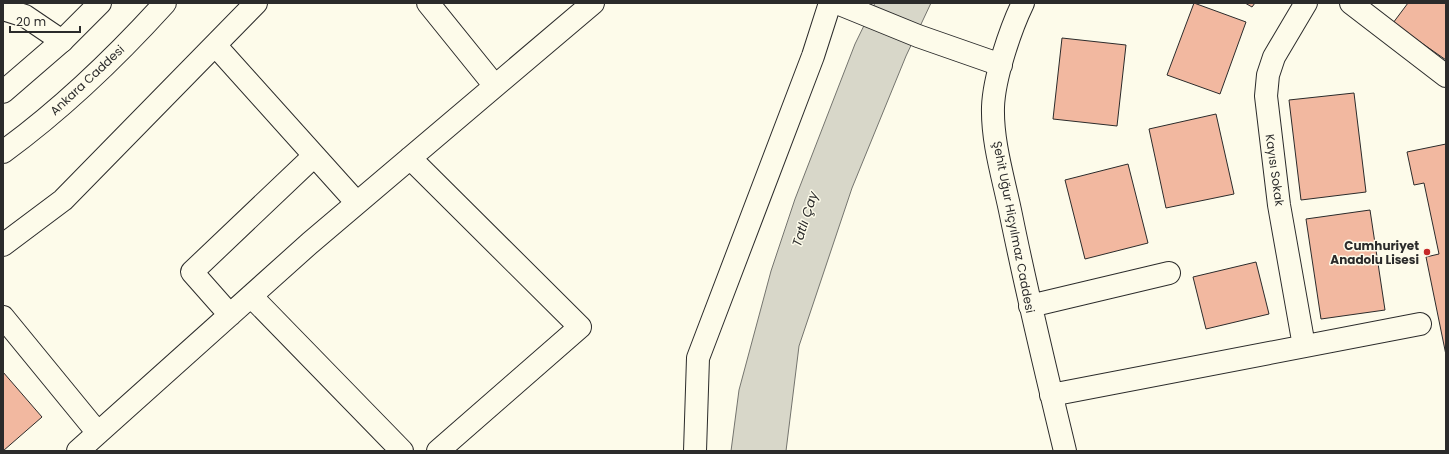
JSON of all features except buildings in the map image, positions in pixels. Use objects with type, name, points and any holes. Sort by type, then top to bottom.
[{"type":"main road","points":[[3,92],[62,41],[100,3]]},
{"type":"main road","name":"Ankara Caddesi","points":[[3,152],[72,96],[142,29],[165,3]]},
{"type":"main road","points":[[3,246],[63,200],[256,3]]},
{"type":"main road","points":[[428,3],[495,86]]},
{"type":"main road","points":[[78,451],[357,203],[593,3]]},
{"type":"main road","name":"Şehit Uğur Hiçyılmaz Caddesi","points":[[1023,3],[1014,21],[1001,65],[993,107],[996,143],[1030,306],[1065,451]]},
{"type":"main road","name":"Kayısı Sokak","points":[[1304,346],[1279,205],[1266,96],[1268,75],[1274,57],[1306,3]]},
{"type":"main road","points":[[1350,3],[1446,76]]},
{"type":"main road","points":[[695,451],[698,358],[813,56],[838,5],[918,36],[1001,65]]},
{"type":"main road","points":[[3,9],[25,16],[62,41]]},
{"type":"main road","points":[[215,45],[357,203]]},
{"type":"main road","points":[[230,315],[192,272],[314,156]]},
{"type":"main road","points":[[410,158],[580,327],[438,451]]},
{"type":"main road","points":[[1030,306],[1169,273]]},
{"type":"main road","points":[[251,296],[402,451]]},
{"type":"main road","points":[[3,317],[98,433]]},
{"type":"main road","points":[[1051,394],[1420,324]]},
{"type":"water","name":"Tatlı Çay","points":[[875,3],[931,3],[906,56],[852,188],[799,346],[786,451],[731,451],[739,390],[771,271],[795,199],[855,44]]},
{"type":"place","name":"Cumhuriyet Anadolu Lisesi","points":[[1427,252]]}]
